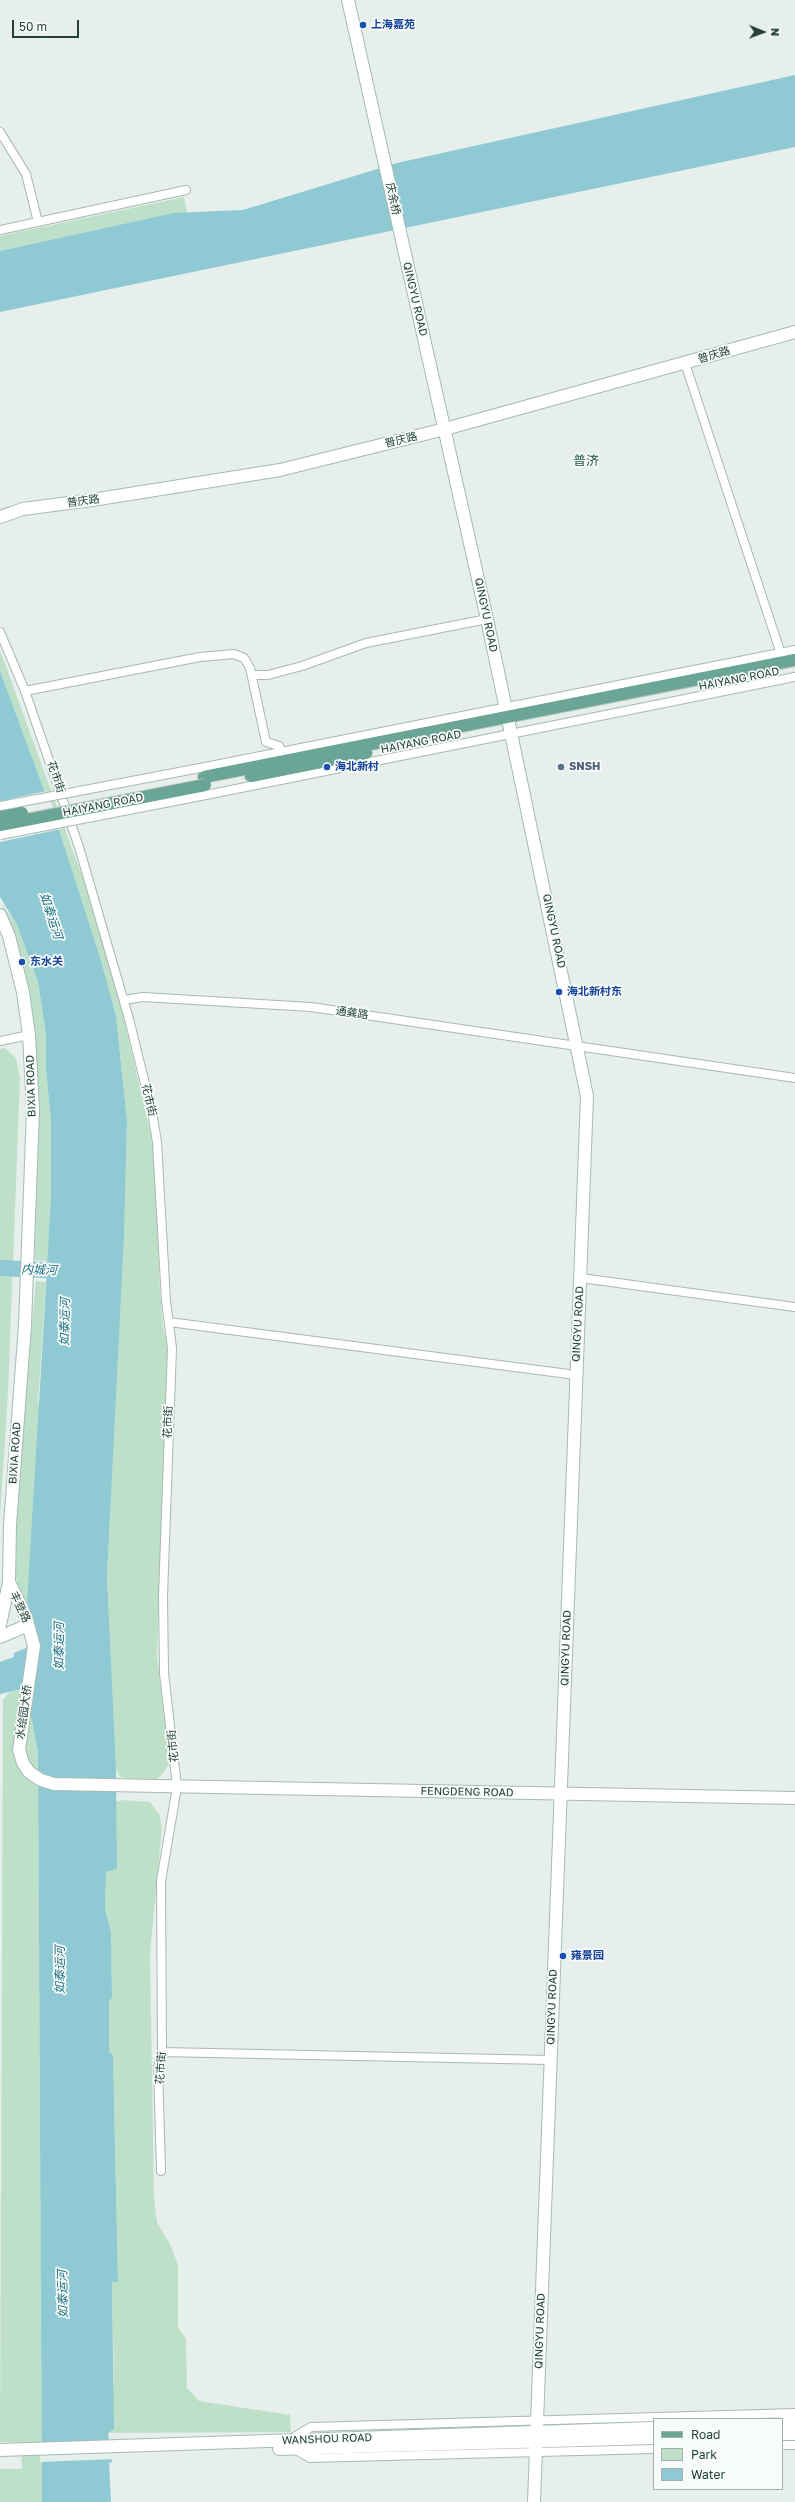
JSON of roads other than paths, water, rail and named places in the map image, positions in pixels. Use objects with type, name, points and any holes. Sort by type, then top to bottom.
[{"type":"main road","name":"HAIYANG ROAD","points":[[508,721],[786,658]]},
{"type":"main road","name":"HAIYANG ROAD","points":[[0,825],[285,764],[795,668]]},
{"type":"main road","name":"HAIYANG ROAD","points":[[0,817],[204,781]]},
{"type":"street","name":"庆余桥","points":[[348,0],[400,235]]},
{"type":"street","points":[[0,132],[26,174],[38,222]]},
{"type":"street","points":[[0,230],[186,190]]},
{"type":"street","name":"QINGYU ROAD","points":[[400,235],[487,620],[578,1046],[588,1111],[576,1375],[534,2502]]},
{"type":"street","name":"普庆路","points":[[0,517],[23,509],[92,500],[280,470],[445,429],[795,332]]},
{"type":"street","points":[[684,363],[786,658],[795,650]]},
{"type":"street","points":[[252,676],[268,675],[302,666],[366,643],[487,620]]},
{"type":"street","name":"花市街","points":[[0,632],[25,691],[79,847],[124,1000],[152,1112],[157,1142],[172,1348],[163,1596],[164,1657],[177,1787],[161,1881],[162,2052],[158,2067],[161,2171]]},
{"type":"street","points":[[25,691],[219,654],[234,654],[244,658],[252,676],[266,742],[279,746],[285,764]]},
{"type":"street","points":[[0,835],[204,781],[285,764],[508,721],[795,677]]},
{"type":"street","points":[[0,806],[204,781]]},
{"type":"street","name":"BIXIA ROAD","points":[[0,915],[9,936],[21,985],[29,1036],[33,1109],[27,1280],[10,1525],[9,1582],[0,1625]]},
{"type":"street","name":"通龚路","points":[[124,1000],[143,998],[311,1007],[795,1078]]},
{"type":"street","points":[[0,1041],[29,1036]]},
{"type":"street","points":[[581,1278],[795,1307]]},
{"type":"street","points":[[169,1322],[576,1375]]},
{"type":"street","name":"丰登路","points":[[9,1582],[30,1629]]},
{"type":"street","points":[[0,1637],[30,1629]]},
{"type":"street","name":"水绘园大桥","points":[[30,1629],[34,1646],[19,1750],[22,1763],[29,1772],[41,1780],[54,1784],[140,1786]]},
{"type":"street","name":"FENGDENG ROAD","points":[[140,1786],[795,1798]]},
{"type":"street","points":[[162,2052],[550,2060]]},
{"type":"street","points":[[741,2418],[795,2413]]},
{"type":"street","points":[[783,2423],[795,2423]]},
{"type":"street","points":[[291,2444],[310,2458],[653,2426]]},
{"type":"street","name":"WANSHOU ROAD","points":[[536,2437],[653,2428]]},
{"type":"street","points":[[783,2434],[795,2434]]},
{"type":"street","points":[[536,2437],[653,2449]]},
{"type":"street","name":"WANSHOU ROAD","points":[[0,2458],[16,2454],[291,2444],[536,2437],[653,2438]]},
{"type":"street","points":[[783,2445],[795,2445]]},
{"type":"street","name":"WANSHOU ROAD","points":[[0,2450],[16,2454]]},
{"type":"water","points":[[795,75],[795,147],[0,312],[0,251],[173,213],[243,210],[397,163]]},
{"type":"water","name":"如泰运河","points":[[0,671],[60,833],[101,961],[116,1016],[127,1121],[124,1238],[107,1576],[116,1768],[117,1869],[106,1872],[105,1909],[111,1932],[112,1998],[109,2001],[109,2052],[113,2055],[118,2282],[112,2282],[114,2429],[108,2433],[112,2463],[109,2462],[111,2502],[42,2502],[38,1752],[31,1716],[20,1689],[0,1694],[0,1662],[14,1657],[14,1653],[26,1648],[30,1641],[33,1623],[27,1602],[51,1194],[51,1122],[46,1069],[46,1035],[38,982],[17,925],[0,897]]},
{"type":"waterway","name":"内城河","points":[[0,1268],[68,1271]]},
{"type":"place","name":"上海嘉苑","points":[[363,25]]},
{"type":"place","name":"海北新村","points":[[327,767]]},
{"type":"place","name":"SNSH","points":[[561,767]]},
{"type":"place","name":"东水关","points":[[22,962]]},
{"type":"place","name":"海北新村东","points":[[559,992]]},
{"type":"place","name":"雍景园","points":[[563,1956]]},
{"type":"district","name":"普济","points":[[586,461]]}]
